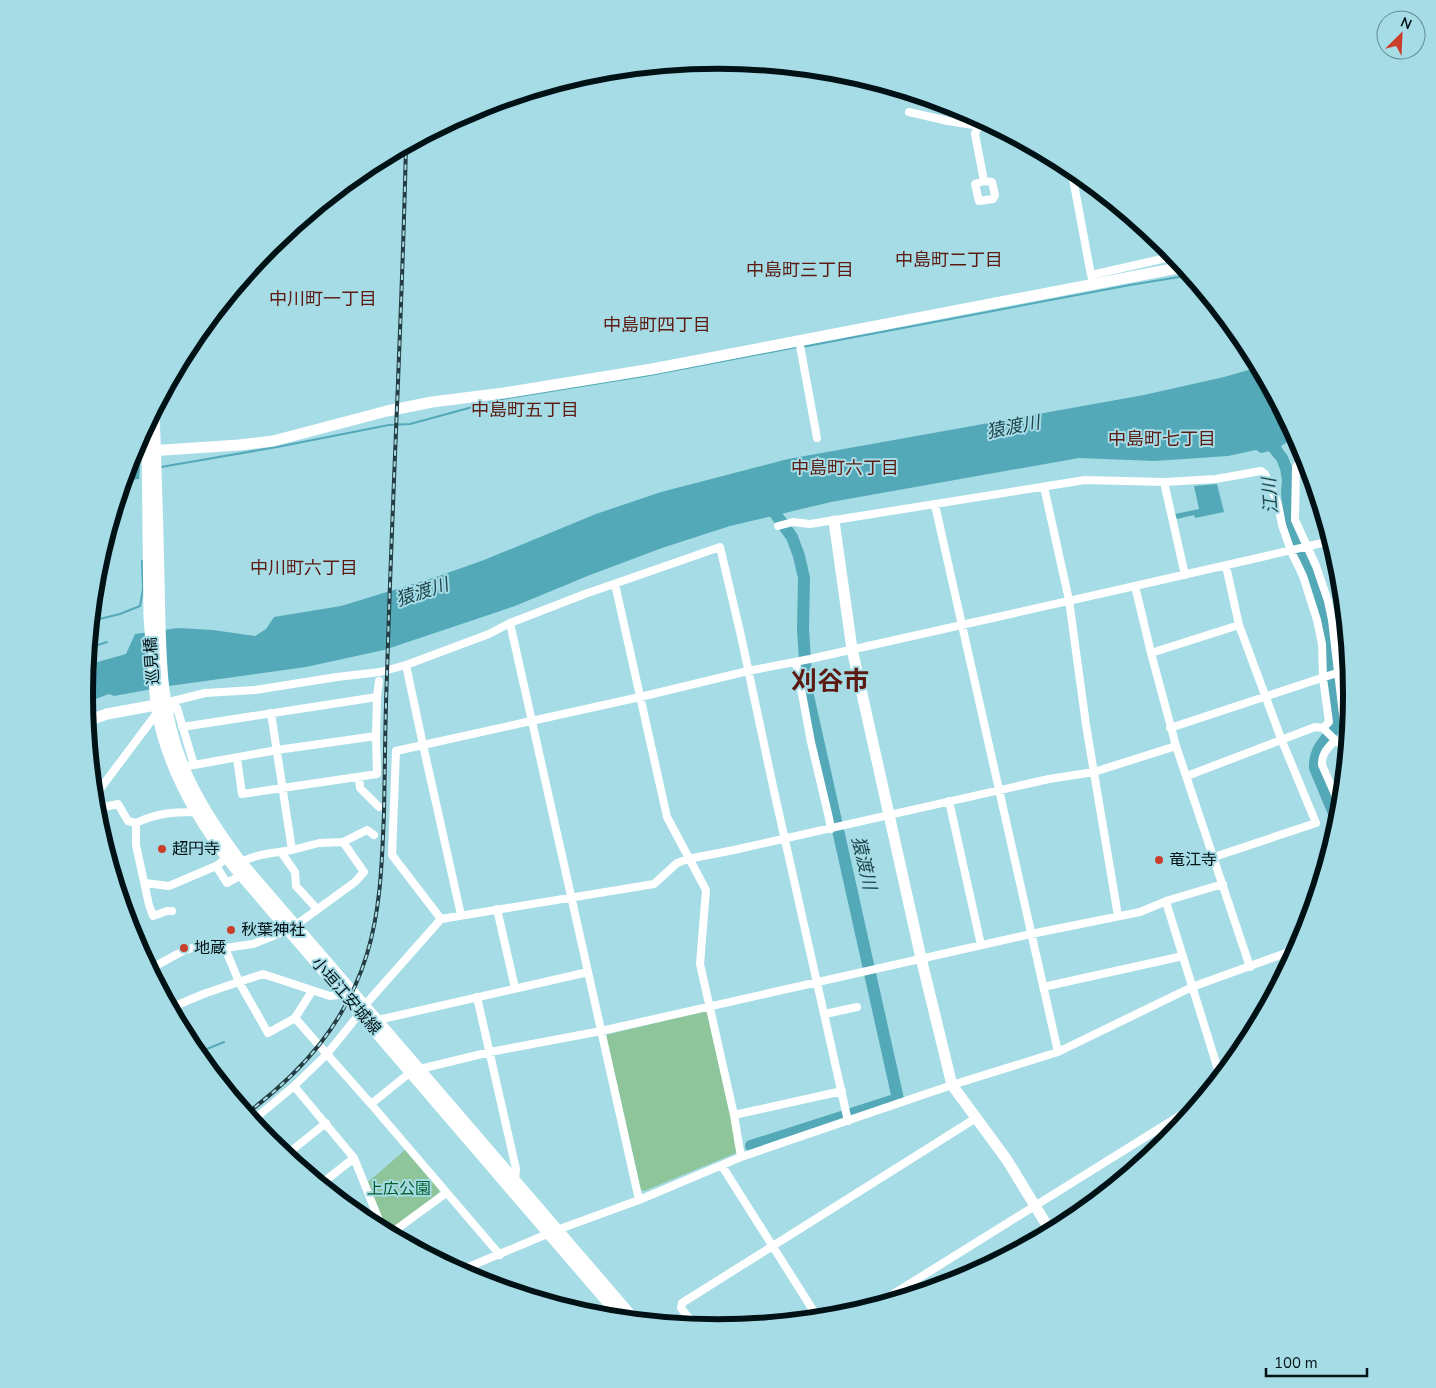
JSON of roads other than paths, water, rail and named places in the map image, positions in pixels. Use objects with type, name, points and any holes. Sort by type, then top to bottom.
[{"type":"street","points":[[909,112],[978,126],[975,134],[984,181]]},
{"type":"street","points":[[1073,180],[1092,280]]},
{"type":"street","points":[[1146,269],[1167,260]]},
{"type":"street","points":[[151,457],[273,441],[387,411],[800,344],[1092,280],[1146,269],[1174,268]]},
{"type":"street","points":[[800,344],[817,438]]},
{"type":"street","points":[[151,457],[153,426]]},
{"type":"street","points":[[149,436],[151,457]]},
{"type":"street","name":"巡見橋","points":[[151,457],[155,619],[162,706]]},
{"type":"street","points":[[1299,463],[1296,467],[1295,520],[1316,566],[1328,602],[1332,620],[1343,712]]},
{"type":"street","points":[[778,526],[793,522],[810,524],[1085,480],[1164,482],[1216,479],[1261,470],[1265,474],[1278,504],[1282,525],[1291,551],[1303,576],[1316,620],[1322,644],[1323,678],[1329,722],[1323,728],[1315,728],[1187,776]]},
{"type":"street","points":[[1164,482],[1185,575]]},
{"type":"street","points":[[1044,487],[1069,600],[1086,725],[1118,916]]},
{"type":"street","points":[[935,505],[1058,1052]]},
{"type":"street","points":[[834,520],[852,648],[921,958],[952,1085],[1007,1160],[1047,1225]]},
{"type":"street","points":[[441,919],[392,855],[396,751],[1324,543]]},
{"type":"street","points":[[94,719],[107,714],[162,706],[205,693],[255,690],[380,672],[406,665],[490,634],[510,623],[720,547],[847,1117]]},
{"type":"street","points":[[1214,857],[1316,823],[1282,741],[1239,625],[1226,566]]},
{"type":"street","points":[[615,584],[667,817],[706,890],[700,964],[734,1115],[741,1157]]},
{"type":"street","points":[[1135,586],[1170,728],[1250,966]]},
{"type":"street","points":[[510,623],[639,1200]]},
{"type":"street","points":[[1151,653],[1239,625]]},
{"type":"street","points":[[796,662],[811,742],[830,818],[830,829]]},
{"type":"street","points":[[406,665],[461,915]]},
{"type":"street","points":[[1170,728],[1342,672]]},
{"type":"street","points":[[237,758],[242,794],[377,774],[376,736],[379,681]]},
{"type":"street","points":[[182,727],[377,697]]},
{"type":"street","points":[[162,706],[177,708],[189,766],[277,750],[376,736]]},
{"type":"street","points":[[100,789],[162,706]]},
{"type":"street","name":"小垣江安城線","points":[[162,706],[215,826],[236,865]]},
{"type":"street","name":"小垣江安城線","points":[[162,706],[166,746],[195,812],[213,839],[292,927],[553,1232],[616,1310]]},
{"type":"street","points":[[271,713],[292,850]]},
{"type":"street","points":[[1323,728],[1341,745]]},
{"type":"street","points":[[1335,740],[1324,752],[1321,759],[1335,794]]},
{"type":"street","points":[[258,1116],[294,1086],[325,1052],[360,1008],[441,919],[571,896],[654,884],[678,863],[688,859],[1049,779],[1094,772],[1176,746]]},
{"type":"street","points":[[359,777],[360,788],[379,807]]},
{"type":"street","points":[[949,801],[981,945]]},
{"type":"street","points":[[103,807],[118,804],[128,821],[136,823],[151,816],[169,812],[195,812]]},
{"type":"street","points":[[136,823],[136,845],[149,906],[153,916],[172,911]]},
{"type":"street","points":[[145,883],[169,886],[216,866],[236,865],[256,856],[292,850],[318,843],[343,842],[367,830],[374,835]]},
{"type":"street","points":[[224,948],[253,944],[292,927],[355,882],[364,872],[343,842]]},
{"type":"street","points":[[281,852],[295,872],[296,886],[317,909]]},
{"type":"street","points":[[216,866],[228,883],[236,865]]},
{"type":"street","points":[[370,1104],[415,1071],[490,1052],[601,1031],[921,958],[1140,912],[1223,884]]},
{"type":"street","points":[[1166,902],[1218,1069]]},
{"type":"street","points":[[497,909],[514,988]]},
{"type":"street","name":"小垣江安城線","points":[[292,927],[342,992],[360,1008],[378,1020],[415,1071],[515,1181],[553,1232],[627,1312]]},
{"type":"street","points":[[155,966],[183,951],[198,946],[217,944],[224,948],[239,982],[268,1033],[295,1018],[312,991]]},
{"type":"street","points":[[468,1267],[553,1232],[639,1200],[741,1157],[847,1117],[1058,1052],[1192,987],[1287,953]]},
{"type":"street","points":[[1043,987],[1183,956]]},
{"type":"street","points":[[378,1020],[588,972]]},
{"type":"street","points":[[176,1006],[263,974],[330,996],[338,995],[342,992]]},
{"type":"street","points":[[477,997],[516,1169],[515,1181]]},
{"type":"street","points":[[825,1014],[857,1007]]},
{"type":"street","points":[[295,1018],[500,1255]]},
{"type":"street","points":[[294,1086],[354,1158],[377,1218]]},
{"type":"street","points":[[734,1115],[842,1091]]},
{"type":"street","points":[[894,1294],[1178,1117]]},
{"type":"street","points":[[688,1318],[680,1308],[682,1303],[976,1118]]},
{"type":"street","points":[[292,1151],[326,1123]]},
{"type":"street","points":[[326,1180],[354,1158]]},
{"type":"street","points":[[722,1166],[814,1312]]},
{"type":"street","points":[[396,1230],[446,1193]]},
{"type":"water","points":[[1252,369],[1279,417],[1289,439],[1281,446],[1284,452],[1274,457],[1270,451],[1261,453],[1256,450],[1228,456],[1155,461],[1079,458],[831,502],[730,526],[662,548],[515,606],[384,650],[306,667],[169,686],[114,696],[109,694],[93,700],[94,663],[126,654],[135,634],[178,628],[213,630],[255,636],[266,629],[274,617],[341,606],[436,577],[484,560],[596,514],[661,492],[788,459],[1144,395]]},
{"type":"water","points":[[140,464],[139,479],[131,480],[136,465]]},
{"type":"water","points":[[1217,484],[1224,512],[1195,518],[1194,515],[1177,519],[1175,514],[1199,509],[1194,486]]},
{"type":"waterway","points":[[802,347],[1183,276]]},
{"type":"waterway","points":[[161,467],[389,425],[410,424],[502,399],[650,375],[797,347]]},
{"type":"waterway","name":"江川","points":[[1269,442],[1282,458],[1286,468],[1289,523],[1311,572],[1328,642],[1337,726],[1325,740],[1316,755],[1315,768],[1332,809]]},
{"type":"waterway","name":"猿渡川","points":[[751,1146],[898,1099],[807,691],[803,629],[804,578],[792,537],[767,502]]},
{"type":"waterway","points":[[97,619],[120,614],[140,606],[143,589],[142,561]]},
{"type":"waterway","points":[[95,646],[107,642]]},
{"type":"waterway","points":[[1337,726],[1342,737]]},
{"type":"waterway","points":[[204,1050],[224,1042]]},
{"type":"railway","points":[[252,1110],[304,1063],[335,1024],[358,979],[372,937],[375,919],[380,884],[384,813],[389,609],[406,153]]},
{"type":"place","name":"超円寺","points":[[162,849]]},
{"type":"place","name":"竜江寺","points":[[1159,860]]},
{"type":"place","name":"秋葉神社","points":[[231,930]]},
{"type":"place","name":"地蔵","points":[[184,948]]},
{"type":"district","name":"中島町二丁目","points":[[949,260]]},
{"type":"district","name":"中島町三丁目","points":[[800,270]]},
{"type":"district","name":"中川町一丁目","points":[[323,299]]},
{"type":"district","name":"中島町四丁目","points":[[657,325]]},
{"type":"district","name":"中島町五丁目","points":[[525,410]]},
{"type":"district","name":"中島町七丁目","points":[[1162,439]]},
{"type":"district","name":"中島町六丁目","points":[[845,468]]},
{"type":"district","name":"中川町六丁目","points":[[304,568]]},
{"type":"district","name":"刈谷市","points":[[830,681]]},
{"type":"park label","name":"上広公園","points":[[399,1189]]}]
